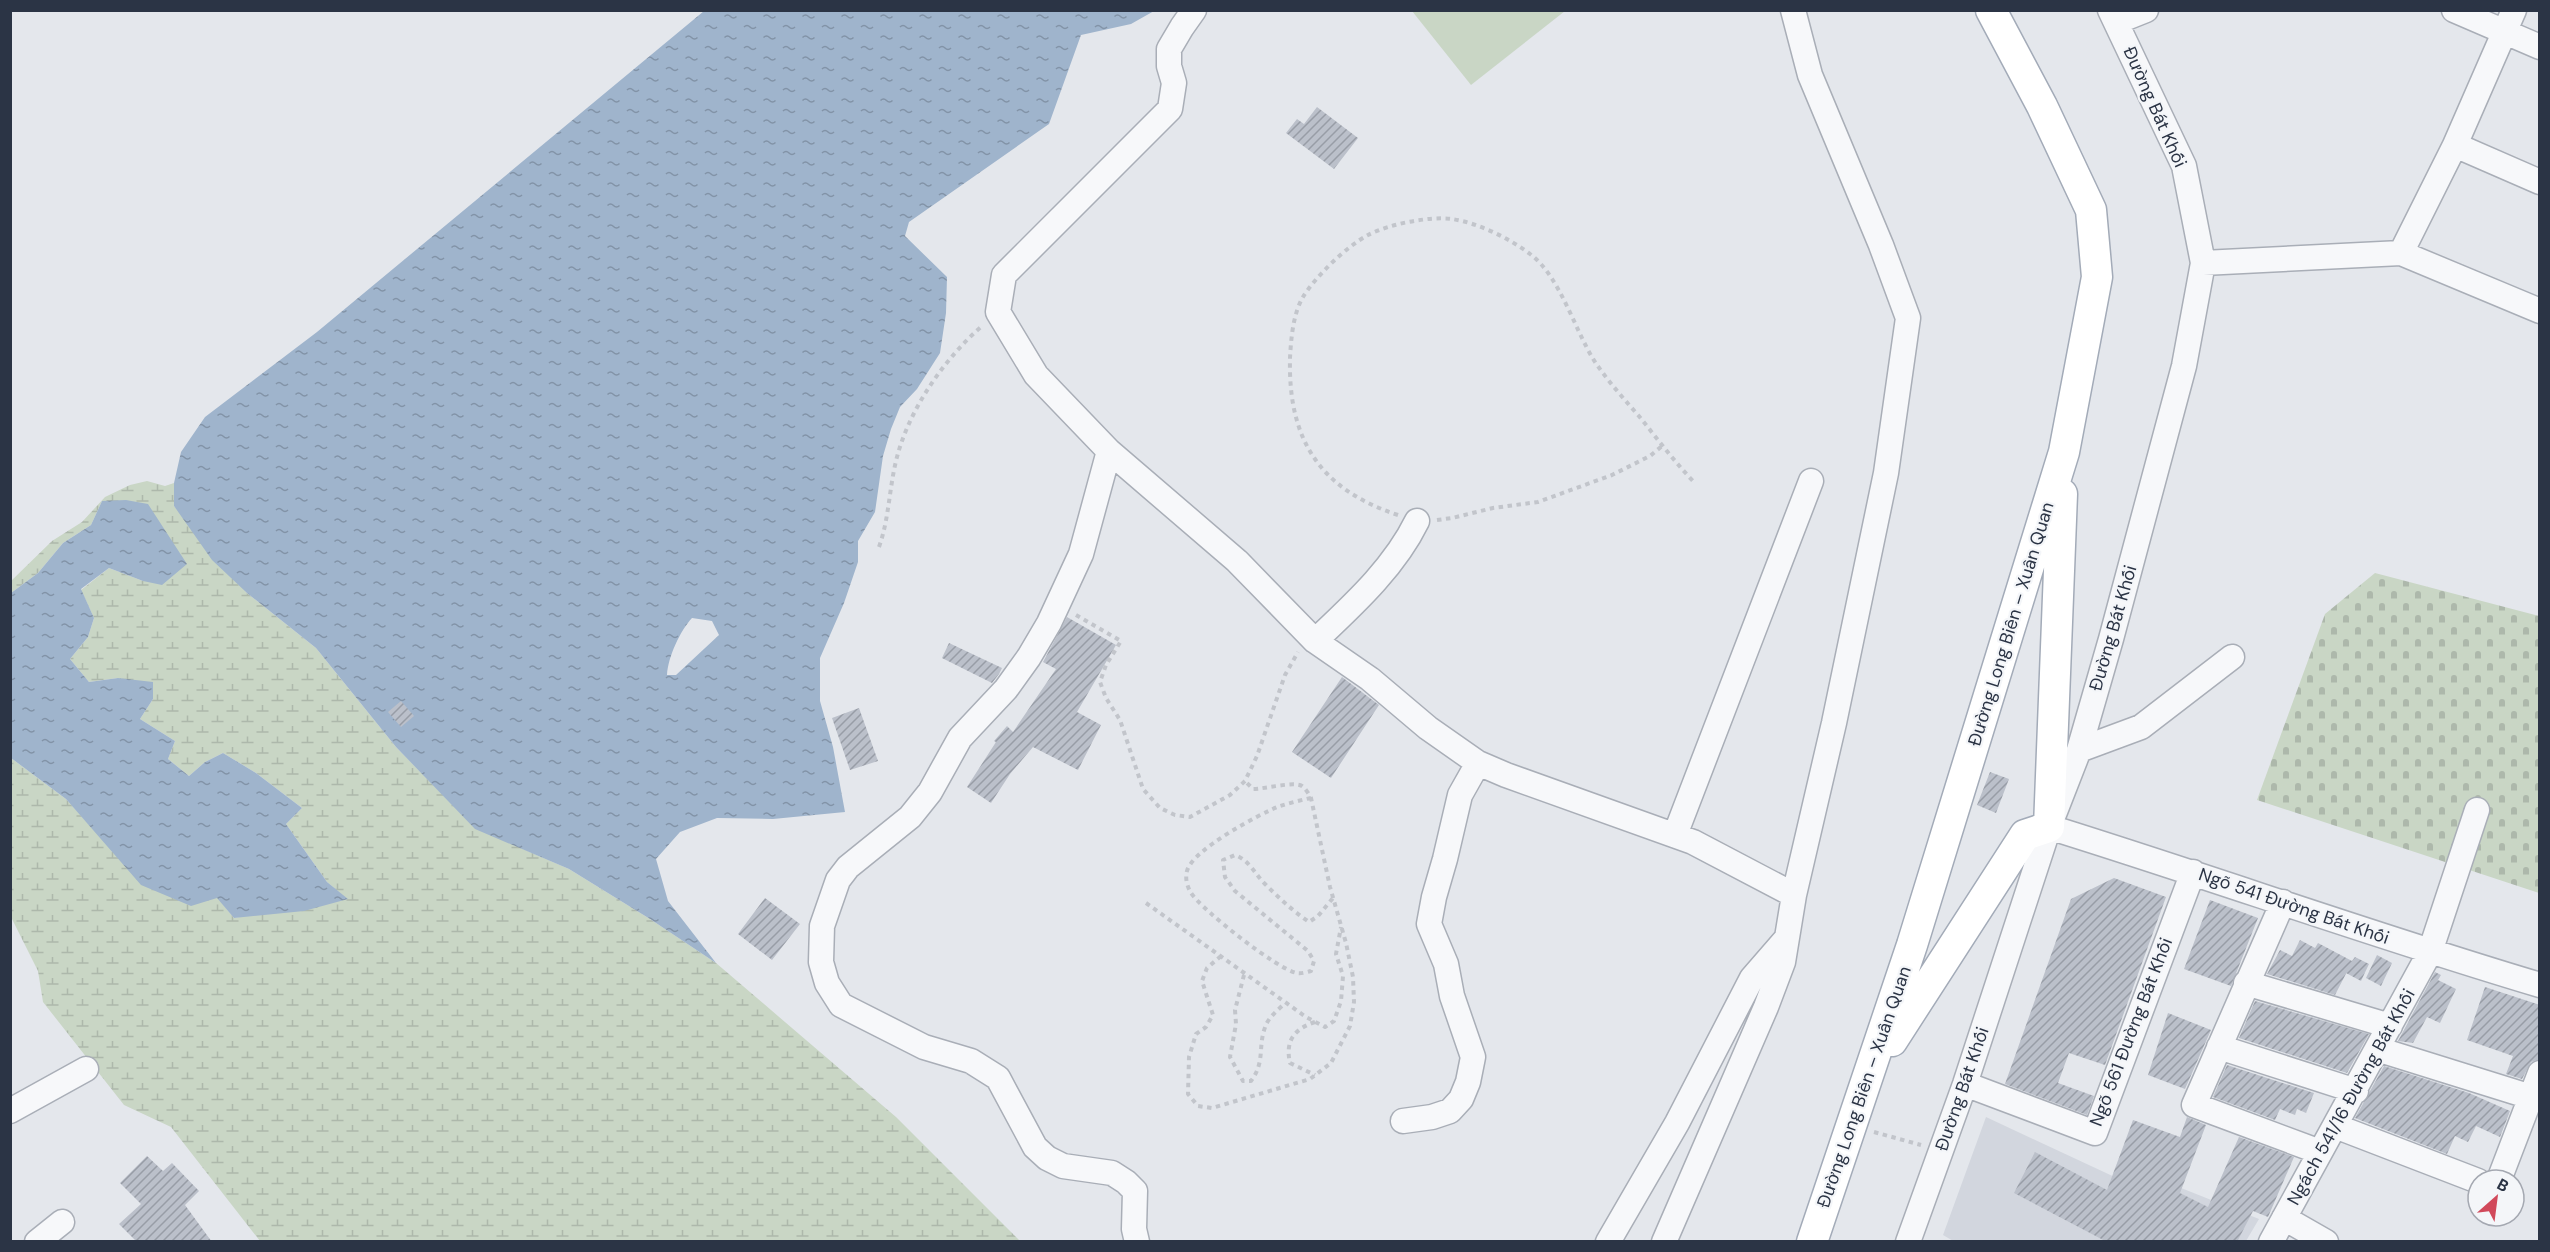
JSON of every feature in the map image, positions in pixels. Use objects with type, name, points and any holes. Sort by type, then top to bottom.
[{"type":"main road","name":"Đường Long Biên – Xuân Quan","points":[[1812,1242],[1869,1076],[2064,452],[2097,277],[2091,210],[2042,105],[1991,10]]},
{"type":"main road","points":[[1869,1076],[2025,835],[2049,827],[2064,452]]},
{"type":"street","points":[[1194,10],[1169,49],[1169,66],[1174,83],[1170,110],[1004,275],[998,312],[1036,375],[1109,452],[1237,561],[1315,641],[1370,679],[1428,728],[1478,763],[1693,842],[1794,895]]},
{"type":"street","points":[[1664,1242],[1766,1007],[1783,962],[1794,895],[1834,723],[1886,473],[1908,318],[1881,245],[1810,75],[1793,10]]},
{"type":"street","points":[[2113,16],[2146,10]]},
{"type":"street","points":[[2454,10],[2509,21],[2540,47]]},
{"type":"street","name":"Đường Bát Khối","points":[[1908,1242],[1965,1084],[2049,827],[2079,750],[2184,366],[2203,263],[2184,166],[2113,16]]},
{"type":"street","points":[[2401,253],[2455,145],[2509,21]]},
{"type":"street","points":[[2455,145],[2540,182]]},
{"type":"street","points":[[2203,263],[2401,253],[2540,311]]},
{"type":"street","points":[[1109,452],[1081,554],[1058,604],[1029,657],[1006,689],[960,738],[930,792],[910,817],[848,867],[838,880],[822,926],[821,962],[826,983],[841,1005],[924,1047],[971,1061],[998,1078],[1035,1147],[1047,1158],[1063,1166],[1112,1173],[1126,1182],[1135,1191],[1137,1242]]},
{"type":"street","points":[[1675,835],[1811,481]]},
{"type":"street","points":[[1315,641],[1361,597],[1395,558],[1417,521]]},
{"type":"street","points":[[2079,750],[2141,727],[2232,657]]},
{"type":"street","points":[[1402,1121],[1432,1117],[1450,1111],[1461,1099],[1468,1082],[1473,1057],[1452,996],[1446,964],[1429,924],[1460,795],[1478,763]]},
{"type":"street","name":"Ngách 541/16 Đường Bát Khối","points":[[2271,1242],[2356,1091],[2430,952],[2477,810]]},
{"type":"street","name":"Ngõ 541 Đường Bát Khối","points":[[2049,827],[2193,872],[2430,952],[2540,985]]},
{"type":"street","name":"Ngõ 561 Đường Bát Khối","points":[[1965,1084],[2095,1133],[2193,872]]},
{"type":"street","points":[[2283,902],[2194,1105],[2320,1152]]},
{"type":"street","points":[[1608,1242],[1677,1123],[1752,978],[1788,936]]},
{"type":"street","points":[[2247,983],[2390,1026]]},
{"type":"street","points":[[2220,1047],[2356,1091]]},
{"type":"street","points":[[2377,1048],[2537,1082],[2504,1168]]},
{"type":"street","points":[[10,1111],[86,1069]]},
{"type":"street","points":[[2335,1126],[2466,1176]]},
{"type":"street","points":[[2284,1218],[2326,1242]]},
{"type":"street","points":[[37,1242],[62,1222]]},
{"type":"path","points":[[1662,446],[1650,456],[1612,475],[1538,502],[1493,508],[1452,519],[1417,521],[1380,509],[1351,495],[1325,473],[1310,452],[1295,419],[1290,380],[1290,350],[1298,309],[1303,297],[1327,267],[1368,235],[1420,219],[1451,219],[1478,226],[1532,255],[1549,276],[1596,363],[1693,481]]},
{"type":"path","points":[[879,547],[889,510],[896,462],[906,432],[920,403],[944,368],[978,330],[998,312]]},
{"type":"path","points":[[1058,604],[1121,641],[1106,665],[1100,682],[1106,699],[1120,720],[1143,789],[1160,808],[1175,815],[1191,817],[1230,795],[1245,781],[1257,756],[1285,675],[1302,646],[1315,641]]},
{"type":"path","points":[[1221,957],[1208,968],[1202,981],[1213,1015],[1206,1028],[1196,1034],[1189,1057],[1188,1094],[1198,1106],[1212,1108],[1310,1079],[1330,1063],[1350,1026],[1354,1002],[1353,977],[1311,798],[1302,786],[1292,783],[1267,789],[1253,789],[1245,781]]},
{"type":"path","points":[[1311,798],[1269,811],[1208,846],[1194,858],[1188,869],[1186,882],[1192,894],[1204,908],[1280,966],[1298,974],[1311,971],[1314,961],[1308,951],[1235,891],[1225,877],[1223,860],[1235,855],[1245,858],[1268,887],[1309,922],[1318,916],[1333,898]]},
{"type":"path","points":[[1146,903],[1245,975],[1325,1027],[1334,1021],[1341,1001],[1343,976],[1336,954],[1341,927]]},
{"type":"path","points":[[1245,975],[1236,1001],[1236,1024],[1230,1057],[1243,1081],[1251,1081],[1261,1066],[1266,1024],[1285,1002]]},
{"type":"path","points":[[1315,1075],[1290,1063],[1287,1051],[1294,1034],[1316,1022]]},
{"type":"path","points":[[1870,1131],[1928,1147]]},
{"type":"shaded area","points":[[1986,1117],[2134,1186],[2166,1182],[2259,1219],[2246,1241],[1955,1242],[1943,1235]]},
{"type":"green space","points":[[1412,11],[1565,11],[1471,85]]},
{"type":"green space","points":[[147,481],[165,486],[174,483],[174,506],[247,593],[316,648],[396,747],[475,828],[569,869],[716,963],[896,1117],[1020,1241],[260,1241],[171,1127],[124,1105],[43,1002],[38,971],[11,917],[11,758],[66,799],[103,840],[217,897],[234,918],[347,899],[327,882],[286,824],[302,808],[256,773],[223,753],[205,762],[189,776],[168,759],[175,741],[140,719],[153,699],[118,678],[89,682],[70,659],[88,637],[94,618],[81,590],[109,568],[143,581],[102,501],[91,525],[63,543],[38,573],[11,593],[10,582],[52,541],[82,522],[105,497],[130,485]]},
{"type":"green space","points":[[2375,573],[2539,616],[2539,893],[2257,800],[2325,614]]},
{"type":"water","points":[[704,11],[1154,11],[1131,24],[1081,35],[1049,124],[909,222],[905,236],[947,277],[946,313],[940,353],[917,389],[900,407],[891,429],[883,456],[875,512],[858,541],[858,562],[844,603],[820,658],[820,701],[833,747],[845,812],[773,819],[717,818],[680,832],[656,859],[668,901],[716,963],[569,869],[475,829],[396,747],[316,648],[247,593],[212,560],[174,506],[174,483],[181,452],[205,417],[317,332]],"holes":[[[692,618],[712,621],[719,635],[676,675],[667,675],[675,645]]]},
{"type":"water","points":[[126,500],[148,504],[187,564],[162,585],[143,581],[109,568],[81,589],[94,618],[88,637],[70,659],[89,682],[118,678],[153,682],[153,699],[140,719],[175,741],[168,759],[189,776],[205,762],[223,753],[256,773],[302,808],[286,824],[327,882],[348,899],[304,911],[234,918],[217,898],[191,906],[141,885],[66,799],[11,758],[11,593],[38,573],[63,543],[91,525],[102,501]]},
{"type":"building","points":[[1317,107],[1358,138],[1334,169],[1286,133],[1297,119],[1304,124]]},
{"type":"building","points":[[1067,617],[1116,645],[1077,712],[1101,725],[1078,770],[1033,747],[1010,774],[991,803],[967,787],[996,742],[994,741],[1007,726],[1013,732],[1056,669],[1043,662]]},
{"type":"building","points":[[949,643],[1002,668],[999,674],[992,683],[942,658]]},
{"type":"building","points":[[1342,677],[1379,705],[1331,778],[1292,752]]},
{"type":"building","points":[[401,701],[414,716],[401,727],[388,712]]},
{"type":"building","points":[[859,708],[878,761],[850,770],[832,718]]},
{"type":"building","points":[[1990,772],[2009,779],[1996,813],[1977,805]]},
{"type":"building","points":[[2114,878],[2166,897],[2105,1065],[2069,1053],[2058,1083],[2094,1096],[2087,1115],[2005,1084],[2071,899]]},
{"type":"building","points":[[765,898],[800,924],[772,960],[738,934]]},
{"type":"building","points":[[2210,900],[2258,918],[2231,986],[2184,969]]},
{"type":"building","points":[[2300,940],[2315,948],[2318,943],[2352,961],[2355,957],[2369,964],[2361,981],[2346,973],[2335,995],[2267,974],[2280,950],[2292,956]]},
{"type":"building","points":[[2377,955],[2392,963],[2381,986],[2366,978]]},
{"type":"building","points":[[2435,972],[2441,975],[2438,980],[2456,989],[2440,1023],[2427,1017],[2413,1043],[2398,1041]]},
{"type":"building","points":[[2485,987],[2540,1005],[2540,1059],[2531,1062],[2522,1079],[2506,1074],[2513,1056],[2467,1040]]},
{"type":"building","points":[[2255,1001],[2369,1034],[2347,1073],[2239,1038]]},
{"type":"building","points":[[2168,1013],[2211,1030],[2185,1089],[2148,1075]]},
{"type":"building","points":[[2227,1065],[2314,1093],[2306,1113],[2297,1109],[2295,1115],[2280,1109],[2275,1120],[2213,1097]]},
{"type":"building","points":[[2384,1066],[2469,1093],[2510,1111],[2500,1137],[2476,1126],[2468,1142],[2455,1136],[2447,1154],[2355,1118]]},
{"type":"building","points":[[2187,1117],[2206,1125],[2180,1193],[2208,1207],[2239,1137],[2294,1157],[2268,1217],[2253,1211],[2237,1242],[2107,1242],[2014,1193],[2035,1152],[2107,1190],[2133,1120],[2180,1137]]},
{"type":"building","points":[[147,1156],[163,1171],[172,1163],[199,1191],[185,1205],[212,1242],[137,1242],[119,1224],[141,1204],[120,1183]]}]
